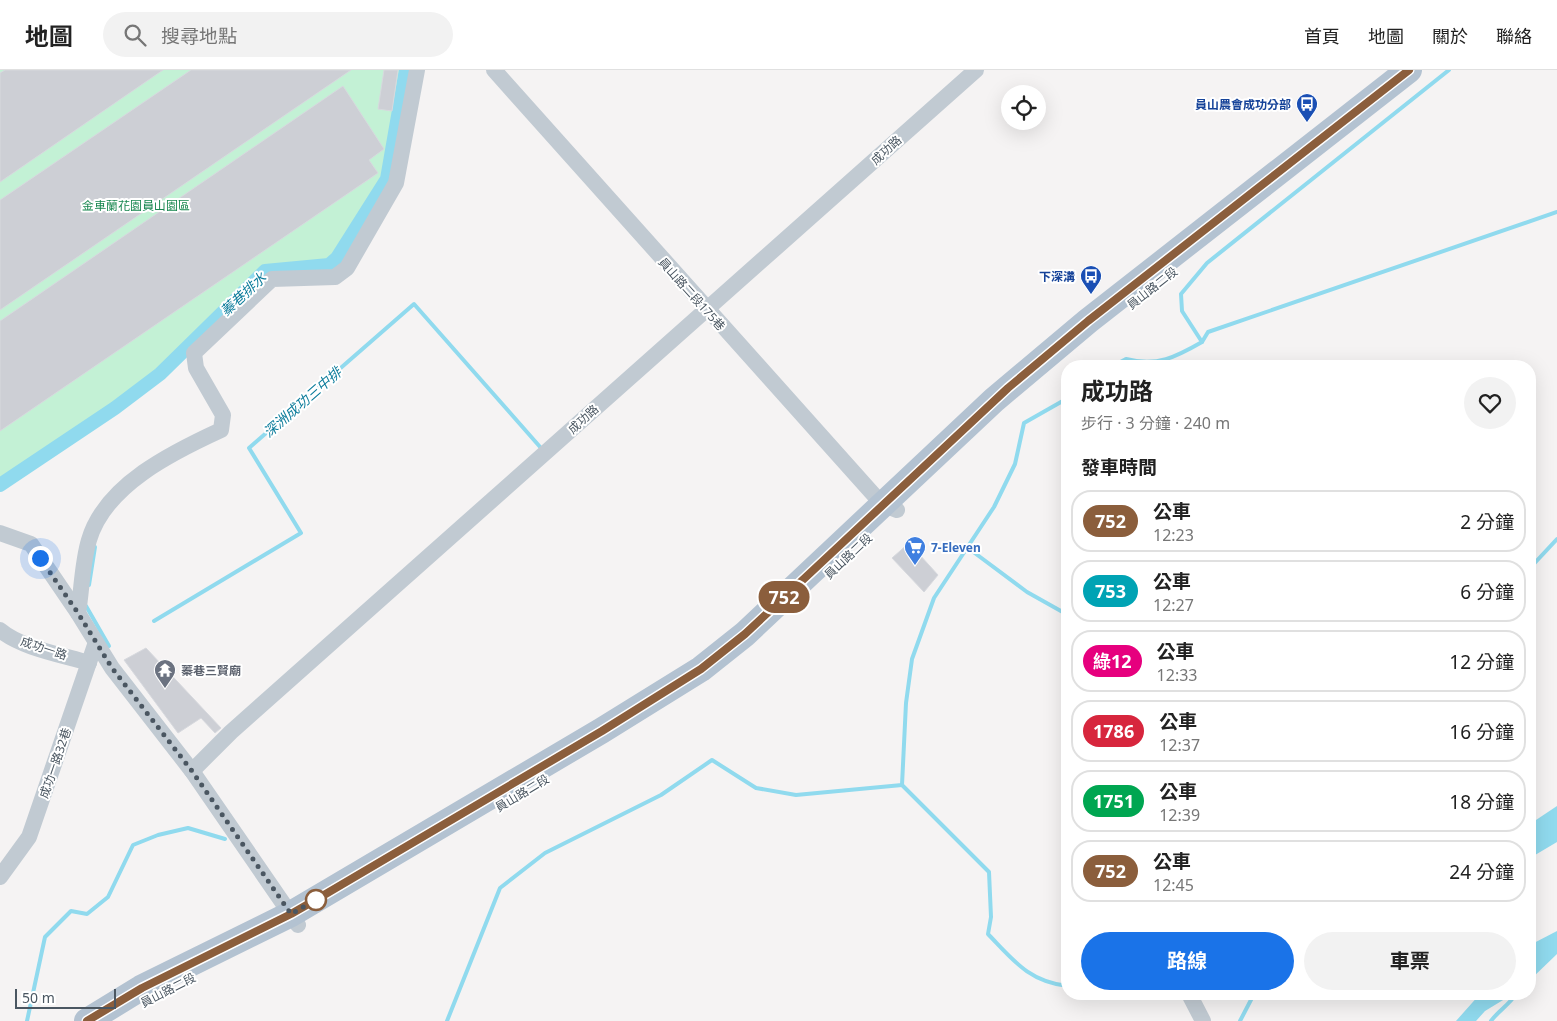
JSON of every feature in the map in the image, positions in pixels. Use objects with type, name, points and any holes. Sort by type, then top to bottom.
[{"type":"main road","name":"員山路二段","points":[[889,507],[994,400],[1088,321],[1409,70]]},
{"type":"main road","name":"員山路二段","points":[[1063,360],[1095,332],[1293,179],[1427,70]]},
{"type":"main road","name":"員山路二段","points":[[111,1021],[295,920],[701,669],[745,634],[889,507],[1061,361]]},
{"type":"main road","name":"員山路二段","points":[[87,1021],[142,988],[295,920]]},
{"type":"street","points":[[78,613],[89,540],[105,507],[139,475],[180,449],[221,430],[224,415],[196,368],[194,353],[272,279],[335,277],[347,268],[396,183],[417,70]]},
{"type":"street","name":"員山路二段175巷","points":[[494,70],[706,309],[889,507]]},
{"type":"street","name":"成功路","points":[[192,771],[238,726],[976,70]]},
{"type":"street","points":[[0,533],[31,544],[144,711],[192,771],[295,920]]},
{"type":"street","name":"成功一路","points":[[1,632],[42,649],[90,663]]},
{"type":"street","name":"成功一路32巷","points":[[0,877],[29,837],[96,642]]},
{"type":"street","points":[[1192,1000],[1203,1021]]},
{"type":"green space","name":"金車蘭花園員山園區","points":[[0,70],[403,70],[383,179],[328,260],[269,265],[136,391],[0,485]]},
{"type":"water","points":[[1557,806],[1557,842],[1536,854],[1536,820]]},
{"type":"water","points":[[1557,931],[1557,954],[1536,974],[1536,942]]},
{"type":"water","points":[[1475,1000],[1503,1000],[1485,1011],[1476,1021],[1456,1021]]},
{"type":"building","points":[[5,70],[163,70],[0,182],[0,73]]},
{"type":"building","points":[[191,70],[351,70],[0,310],[0,200]]},
{"type":"building","points":[[384,70],[398,70],[392,111],[378,109]]},
{"type":"building","points":[[343,86],[384,149],[369,160],[378,173],[0,431],[0,321]]},
{"type":"building","name":"7-Eleven","points":[[909,543],[938,575],[924,592],[892,558]]},
{"type":"building","name":"蓁巷三賢廟","points":[[146,648],[221,728],[215,733],[201,718],[178,733],[124,660]]},
{"type":"waterway","name":"蓁巷排水","points":[[0,485],[115,408],[160,374],[265,271],[329,265],[337,258],[387,179],[406,70]]},
{"type":"waterway","points":[[1162,360],[1175,356],[1202,342],[1182,311],[1181,294],[1207,263],[1449,70]]},
{"type":"waterway","points":[[1202,342],[1208,332],[1557,212]]},
{"type":"waterway","name":"深洲成功三中排","points":[[154,621],[301,533],[249,448],[414,304],[541,448]]},
{"type":"waterway","points":[[1124,360],[1132,360]]},
{"type":"waterway","points":[[447,1021],[500,888],[545,853],[661,795],[712,760],[756,788],[796,795],[902,785],[906,703],[912,659],[934,598],[994,507],[1015,464],[1024,423],[1061,402]]},
{"type":"waterway","points":[[1536,562],[1557,539]]},
{"type":"waterway","points":[[89,585],[95,547]]},
{"type":"waterway","points":[[968,548],[1027,592],[1061,611]]},
{"type":"waterway","points":[[86,606],[109,646]]},
{"type":"waterway","points":[[902,785],[989,872],[991,917],[988,934],[1014,961],[1032,975],[1061,985]]},
{"type":"waterway","points":[[27,1021],[45,937],[71,911],[87,914],[108,897],[133,845],[158,835],[188,828],[225,839]]},
{"type":"waterway","points":[[1240,1021],[1251,1000]]},
{"type":"waterway","points":[[1491,1021],[1511,1000]]},
{"type":"bus line","name":"752","points":[[87,1021],[142,988],[291,914],[602,731],[701,669],[745,634],[1008,388],[1088,321],[1285,169],[1409,70]]},
{"type":"place","name":"員山農會成功分部","points":[[1307,123]]},
{"type":"place","name":"下深溝","points":[[1091,295]]},
{"type":"place","name":"7-Eleven","points":[[915,566]]},
{"type":"place","name":"蓁巷三賢廟","points":[[165,689]]},
{"type":"route","points":[[40,558],[78,613],[112,668],[192,771],[291,914],[324,895],[316,900]]}]
